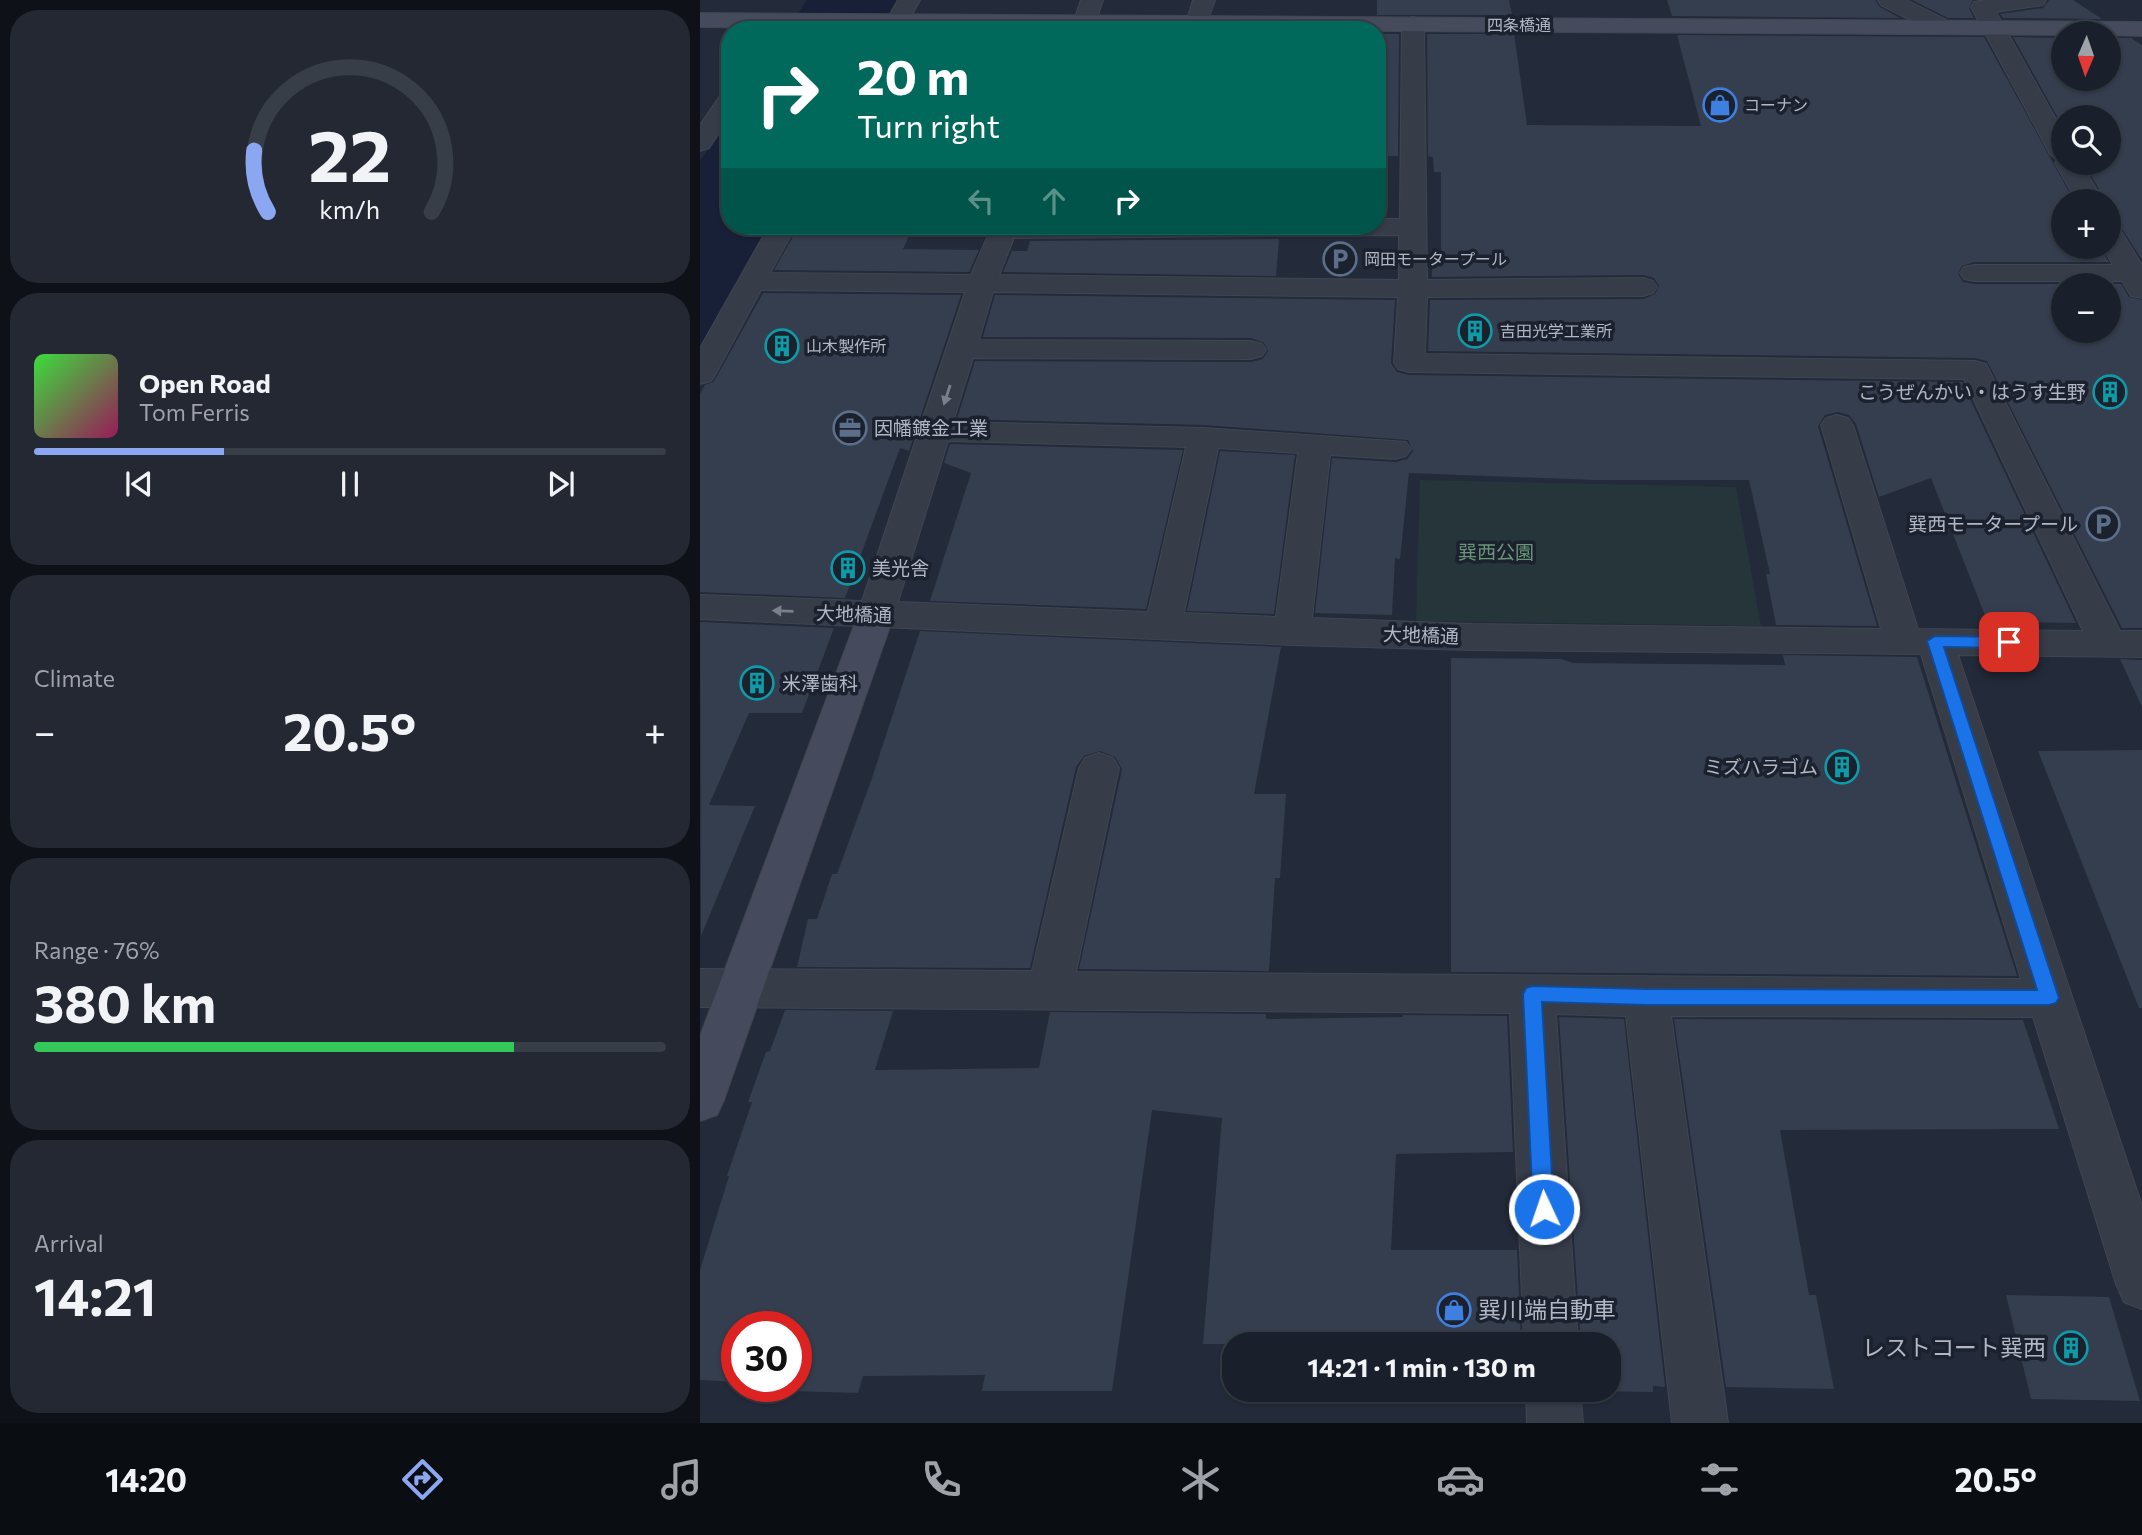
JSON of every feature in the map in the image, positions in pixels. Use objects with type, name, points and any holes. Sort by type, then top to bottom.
[{"type":"street","points":[[897,21],[909,0]]},
{"type":"street","points":[[1085,21],[1091,0]]},
{"type":"street","points":[[1198,21],[1204,0]]},
{"type":"street","points":[[1392,0],[1403,24],[1413,227],[1409,363],[1975,370],[2125,644]]},
{"type":"street","points":[[1889,0],[1942,27]]},
{"type":"street","points":[[2035,0],[1982,7],[2051,132]]},
{"type":"street","points":[[700,20],[721,21]]},
{"type":"street","name":"四条橋通","points":[[1386,24],[2142,29]]},
{"type":"street","points":[[704,131],[721,109]]},
{"type":"street","points":[[1386,227],[1413,227]]},
{"type":"street","points":[[700,376],[777,235]]},
{"type":"street","points":[[700,1100],[720,988],[876,615],[982,283],[1001,235]]},
{"type":"street","points":[[2121,253],[2138,279]]},
{"type":"street","points":[[1974,273],[2138,279]]},
{"type":"street","points":[[751,281],[1413,289],[1643,286]]},
{"type":"street","points":[[961,349],[1251,350]]},
{"type":"street","points":[[1837,425],[2049,998],[2142,1284]]},
{"type":"street","points":[[935,431],[1204,438],[1395,449]]},
{"type":"street","points":[[1163,627],[1204,438]]},
{"type":"street","points":[[1292,632],[1315,445]]},
{"type":"street","name":"大地橋通","points":[[700,607],[1292,632],[2125,644]]},
{"type":"street","points":[[1050,990],[1099,768]]},
{"type":"street","points":[[720,988],[2049,998]]},
{"type":"street","points":[[1532,994],[1549,1332]]},
{"type":"street","points":[[1646,997],[1700,1423]]},
{"type":"street","points":[[1554,1402],[1555,1423]]},
{"type":"green space","name":"巽西公園","points":[[1420,480],[1736,487],[1761,626],[1416,621]]},
{"type":"water","points":[[807,0],[899,0],[887,21],[793,21]]},
{"type":"water","points":[[721,130],[721,235],[767,235],[700,355],[700,161]]},
{"type":"building","points":[[1377,0],[1509,0],[1512,15],[1377,15]]},
{"type":"building","points":[[1667,0],[1875,0],[1880,7],[1900,18],[1672,16]]},
{"type":"building","points":[[1912,0],[1973,0],[1969,8],[1974,18],[1948,18]]},
{"type":"building","points":[[2049,0],[2073,0],[2102,19],[2003,18],[2000,14],[2043,8]]},
{"type":"building","points":[[1386,34],[1399,34],[1398,156],[1386,156]]},
{"type":"building","points":[[1427,34],[1514,34],[1527,125],[1701,126],[1677,35],[1984,37],[2051,159],[2051,175],[2060,175],[2067,189],[2051,189],[2051,259],[2107,259],[2109,262],[1974,262],[1962,266],[1958,274],[1963,282],[1974,284],[2051,284],[2051,343],[2121,343],[2121,284],[2129,297],[2142,300],[2142,628],[2122,628],[1987,361],[1975,358],[1428,351],[1430,300],[1643,299],[1655,294],[1659,286],[1654,278],[1643,275],[1432,277],[1432,264],[1441,264],[1441,172],[1434,172],[1433,157],[1428,156]]},
{"type":"building","points":[[2013,37],[2051,38],[2051,91],[2121,91],[2121,38],[2131,38],[2142,45],[2142,260],[2121,227],[2121,189],[2099,189],[2091,175],[2121,175],[2121,105],[2051,105]]},
{"type":"building","points":[[794,235],[909,235],[903,249],[979,250],[969,272],[774,270]]},
{"type":"building","points":[[1279,239],[1276,276],[1003,272],[1012,251],[1027,251],[1030,241]]},
{"type":"building","points":[[763,293],[961,295],[909,451],[900,448],[845,598],[700,592],[700,394],[705,385],[713,382],[717,376]]},
{"type":"building","points":[[995,295],[1395,300],[1391,363],[1397,372],[1409,375],[1962,382],[2076,623],[2009,622],[2008,618],[1986,618],[1931,478],[1879,497],[1856,424],[1849,415],[1838,412],[1825,415],[1818,426],[1877,626],[1776,625],[1766,574],[1770,574],[1749,480],[1595,480],[1409,473],[1400,559],[1395,558],[1392,615],[1315,613],[1332,458],[1396,462],[1407,459],[1413,451],[1408,440],[1204,425],[957,419],[975,361],[1251,362],[1263,359],[1268,351],[1264,343],[1251,338],[983,337]]},
{"type":"building","points":[[950,444],[1183,450],[1146,609],[930,601],[971,473],[944,463]]},
{"type":"building","points":[[1220,451],[1295,455],[1274,614],[1187,611]]},
{"type":"building","points":[[700,622],[834,628],[802,713],[749,713],[709,805],[755,806],[701,936]]},
{"type":"building","points":[[920,631],[1281,647],[1254,794],[1286,794],[1280,878],[1275,878],[1269,971],[1079,969],[1122,769],[1115,757],[1100,751],[1084,756],[1076,767],[1030,968],[797,967],[808,919],[817,919],[832,874],[837,874]]},
{"type":"building","points":[[1783,655],[1917,657],[2017,976],[1451,972],[1451,658],[1561,659],[1573,663],[1785,665]]},
{"type":"building","points":[[2120,659],[2142,660],[2142,707]]},
{"type":"building","points":[[2142,750],[2142,1008],[2139,1008],[2038,751]]},
{"type":"building","points":[[785,1010],[893,1011],[875,1070],[1039,1068],[1050,1012],[1266,1014],[1266,1019],[1403,1015],[1507,1016],[1513,1152],[1396,1154],[1391,1250],[1517,1250],[1520,1332],[1222,1332],[1222,1344],[1203,1344],[1222,1118],[1152,1110],[1112,1391],[982,1391],[985,1375],[863,1376],[858,1393],[812,1392],[812,1311],[721,1311],[721,1381],[700,1380],[700,1270],[752,1102],[748,1102],[766,1052],[770,1051]]},
{"type":"building","points":[[1559,1017],[1624,1019],[1665,1387],[1653,1386],[1653,1392],[1621,1391],[1621,1332],[1580,1332]]},
{"type":"building","points":[[1674,1019],[2023,1020],[2059,1129],[1780,1130],[1809,1295],[1816,1295],[1834,1389],[1726,1387]]},
{"type":"building","name":"レストコート巽西","points":[[2006,1295],[2109,1297],[2140,1401],[2031,1399]]},
{"type":"place","name":"コーナン","points":[[1720,105]]},
{"type":"place","name":"岡田モータープール","points":[[1340,259]]},
{"type":"place","name":"吉田光学工業所","points":[[1475,331]]},
{"type":"place","name":"山木製作所","points":[[782,346]]},
{"type":"place","name":"こうぜんかい・はうす生野","points":[[2110,392]]},
{"type":"place","name":"因幡鍍金工業","points":[[850,428]]},
{"type":"place","name":"巽西モータープール","points":[[2103,524]]},
{"type":"place","name":"美光舎","points":[[848,568]]},
{"type":"place","name":"米澤歯科","points":[[757,683]]},
{"type":"place","name":"ミズハラゴム","points":[[1842,767]]},
{"type":"place","name":"巽川端自動車","points":[[1454,1310]]},
{"type":"place","name":"レストコート巽西","points":[[2071,1348]]},
{"type":"route","points":[[1544,1209],[1532,994],[1646,997],[2049,998],[1935,641],[2009,642]]}]
